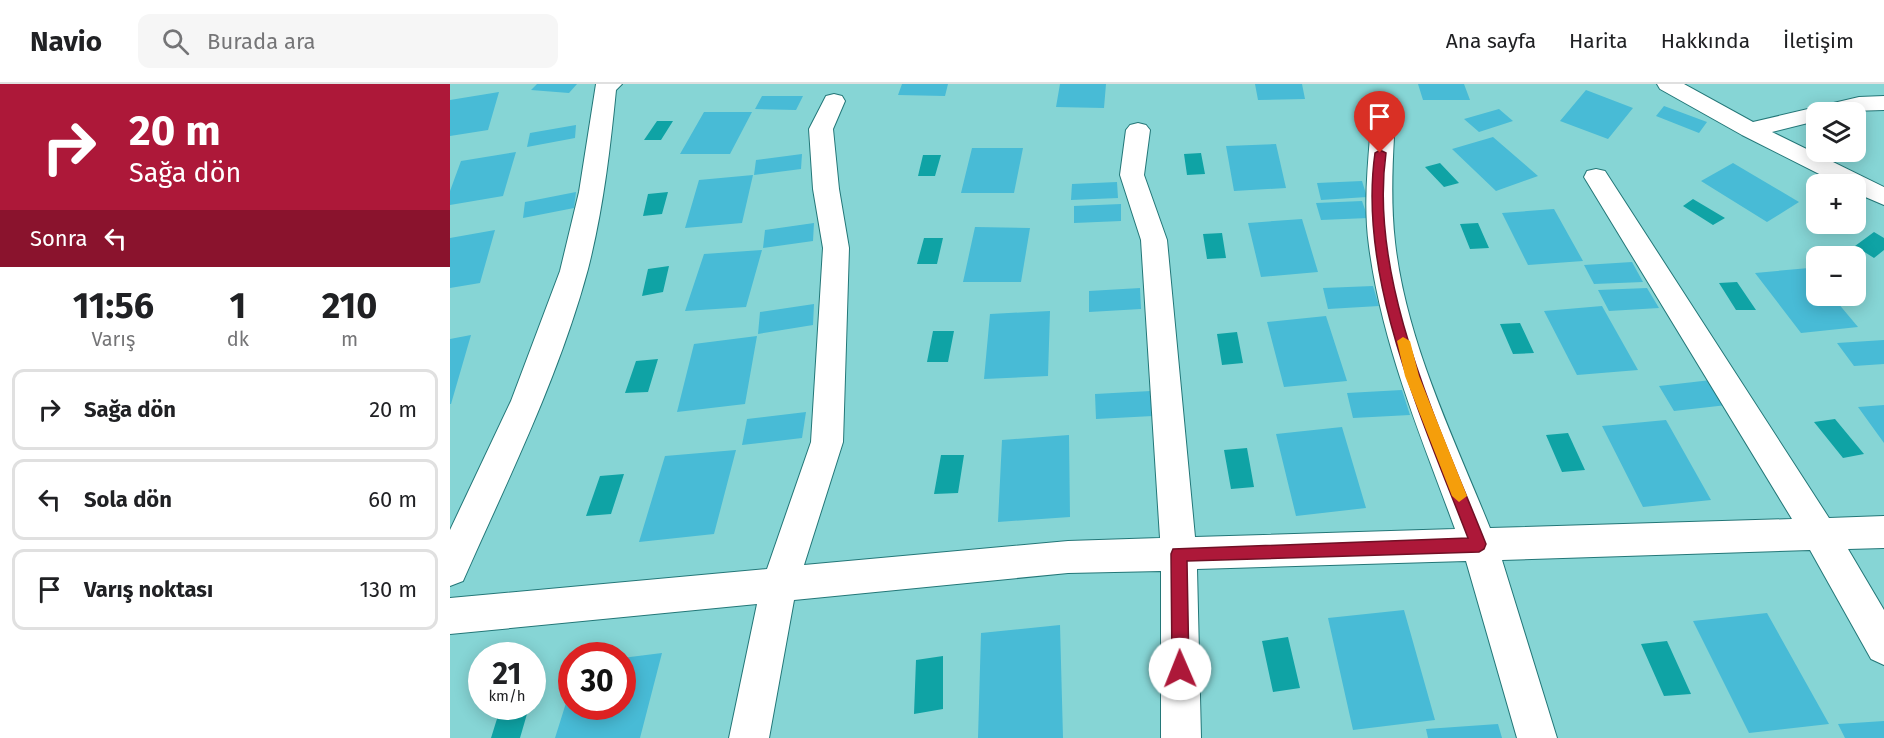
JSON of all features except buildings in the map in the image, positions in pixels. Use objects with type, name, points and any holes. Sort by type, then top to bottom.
[{"type":"street","points":[[450,569],[528,398],[566,293],[585,227],[599,148],[605,87],[611,84]]},
{"type":"street","points":[[1668,84],[1750,130],[1884,197]]},
{"type":"street","points":[[749,738],[778,585],[827,442],[836,248],[826,189],[821,129],[834,101]]},
{"type":"street","points":[[1866,104],[1884,103]]},
{"type":"street","points":[[1750,130],[1806,116]]},
{"type":"street","points":[[1138,130],[1132,175],[1154,240],[1179,554],[1181,738]]},
{"type":"street","points":[[1382,137],[1378,170],[1380,243],[1412,376],[1479,544],[1537,738]]},
{"type":"street","points":[[1596,177],[1820,534],[1884,646]]},
{"type":"street","points":[[450,616],[1068,557],[1884,532]]},
{"type":"water","points":[[657,121],[673,121],[661,140],[644,140]]},
{"type":"water","points":[[1201,153],[1205,174],[1187,175],[1184,154]]},
{"type":"water","points":[[923,155],[941,155],[935,176],[918,176]]},
{"type":"water","points":[[1440,163],[1459,183],[1444,187],[1425,167]]},
{"type":"water","points":[[668,192],[662,214],[643,216],[648,194]]},
{"type":"water","points":[[1693,199],[1725,218],[1713,225],[1683,206]]},
{"type":"water","points":[[1478,223],[1489,248],[1470,249],[1460,224]]},
{"type":"water","points":[[1874,232],[1884,238],[1884,250],[1874,258],[1866,253],[1866,246],[1855,246]]},
{"type":"water","points":[[1222,233],[1226,258],[1207,259],[1203,234]]},
{"type":"water","points":[[924,238],[943,238],[937,264],[917,264]]},
{"type":"water","points":[[669,266],[663,292],[642,296],[648,269]]},
{"type":"water","points":[[1737,282],[1756,310],[1736,310],[1719,283]]},
{"type":"water","points":[[1520,323],[1534,353],[1513,354],[1500,324]]},
{"type":"water","points":[[933,331],[954,331],[948,362],[927,362]]},
{"type":"water","points":[[1237,332],[1243,363],[1222,365],[1217,334]]},
{"type":"water","points":[[658,359],[648,392],[625,393],[636,361]]},
{"type":"water","points":[[1835,419],[1864,454],[1843,458],[1814,422]]},
{"type":"water","points":[[1568,433],[1585,470],[1562,472],[1546,435]]},
{"type":"water","points":[[1247,448],[1254,487],[1231,489],[1224,450]]},
{"type":"water","points":[[941,455],[964,455],[958,493],[934,494]]},
{"type":"water","points":[[624,474],[611,514],[586,516],[600,476]]},
{"type":"water","points":[[1288,637],[1300,688],[1273,692],[1262,641]]},
{"type":"water","points":[[1667,641],[1691,694],[1664,696],[1641,644]]},
{"type":"water","points":[[943,656],[943,709],[914,714],[916,660]]},
{"type":"water","points":[[497,720],[525,720],[520,738],[491,738]]},
{"type":"slow traffic","points":[[1403,341],[1412,376],[1459,496]]},
{"type":"route","points":[[1180,669],[1179,554],[1479,544],[1412,376],[1393,301],[1380,243],[1378,170],[1380,153]]}]
